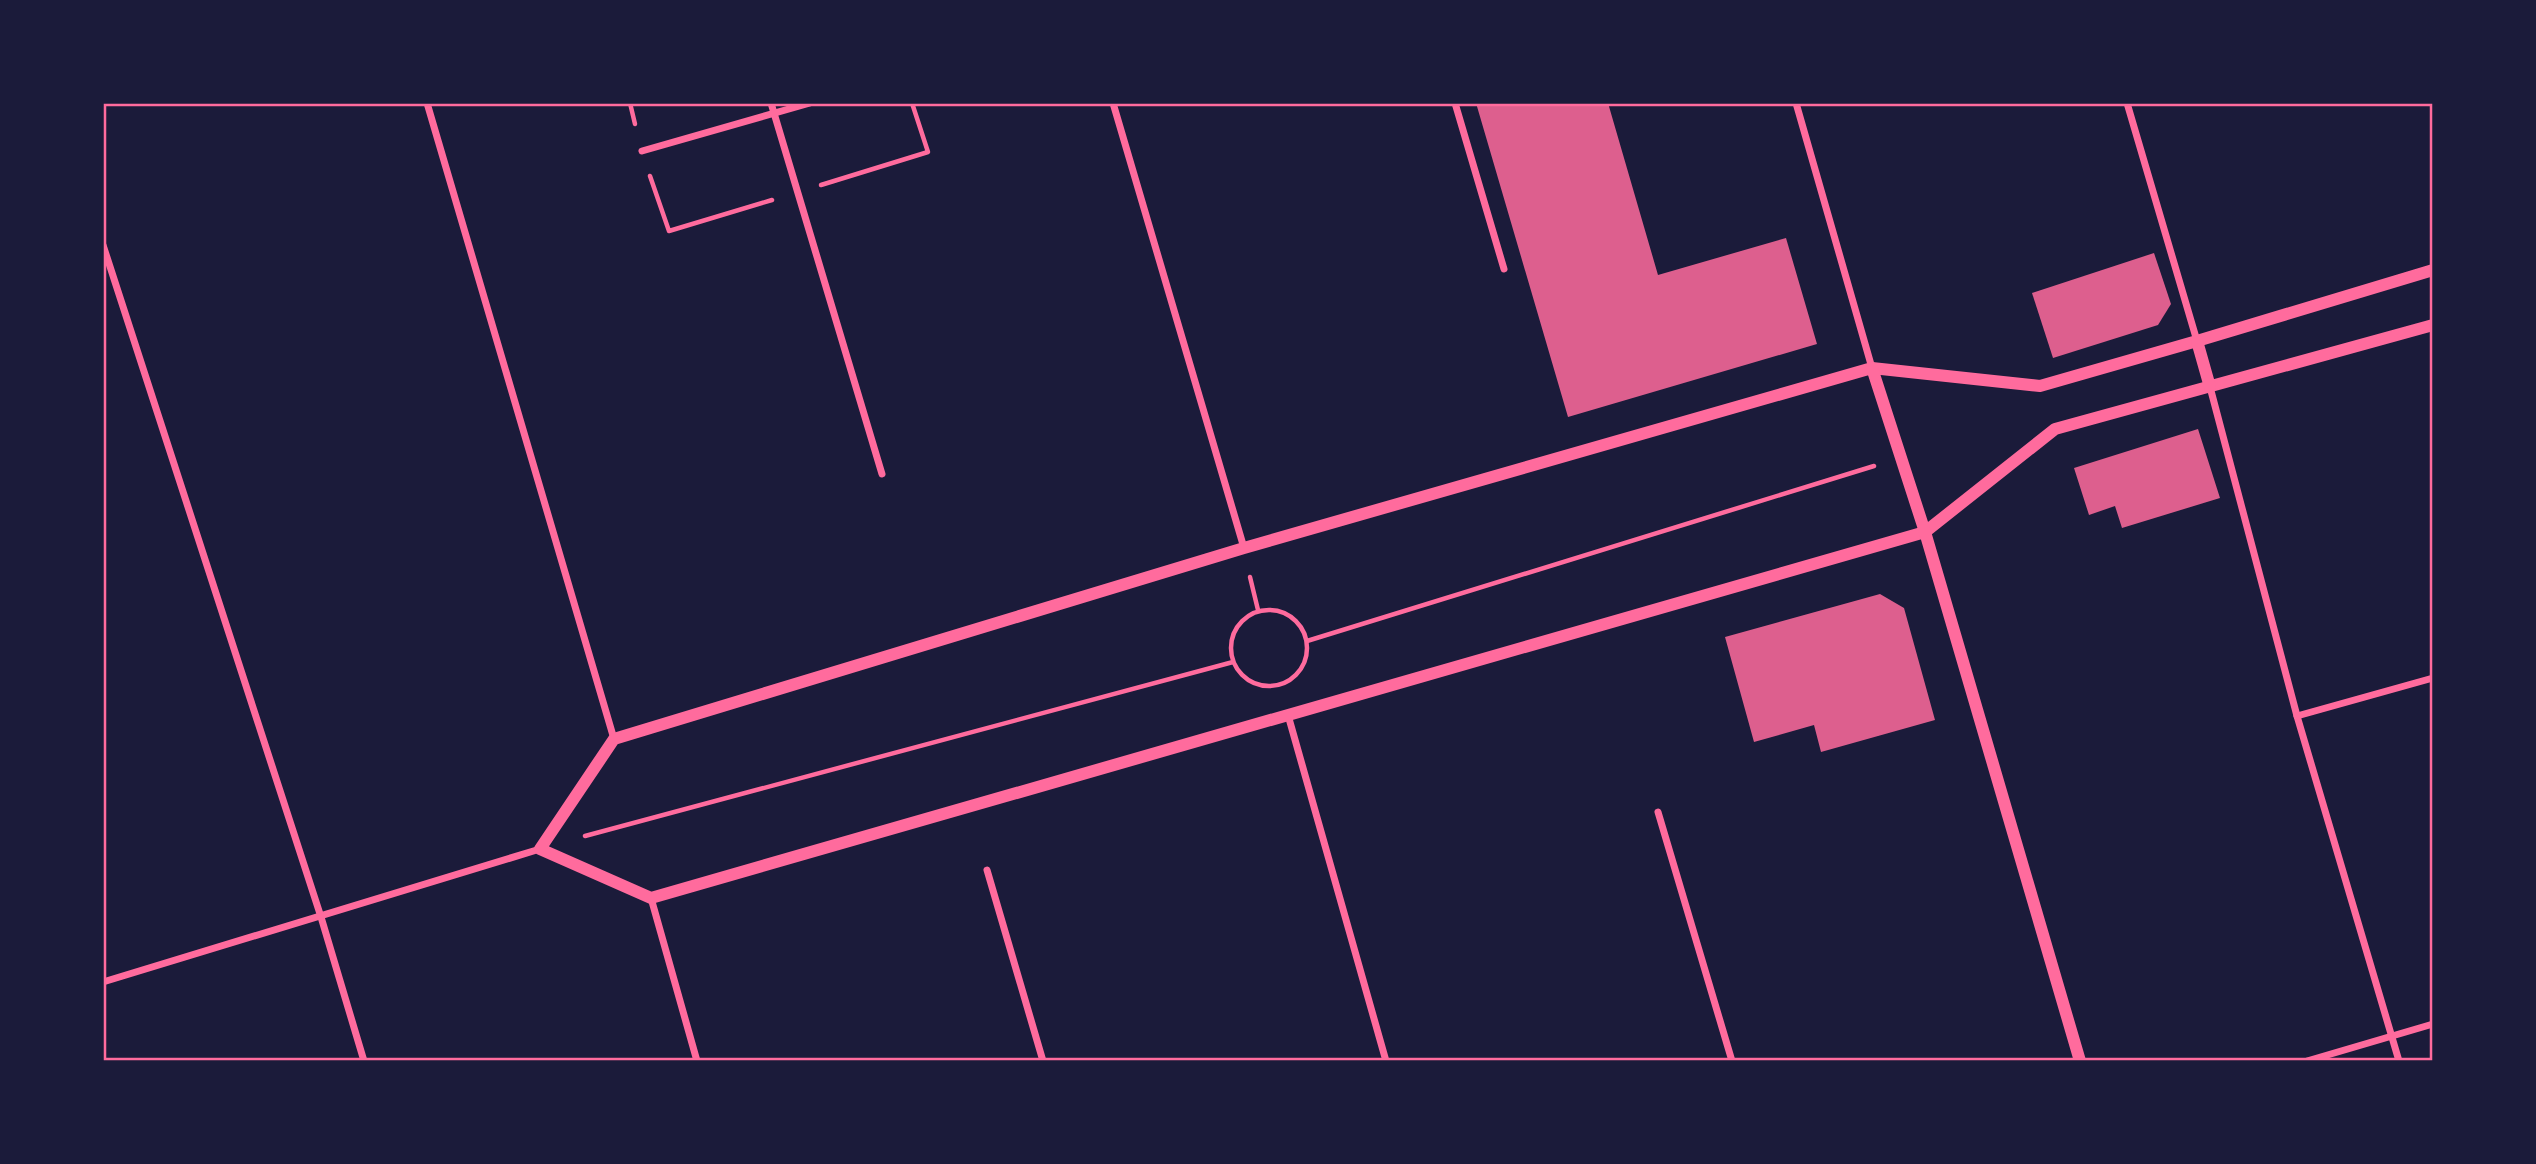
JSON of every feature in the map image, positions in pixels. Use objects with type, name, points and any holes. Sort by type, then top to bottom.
[{"type":"street","points":[[427,103],[614,739]]},
{"type":"street","points":[[771,103],[882,474]]},
{"type":"street","points":[[642,151],[810,103]]},
{"type":"street","points":[[1113,103],[1244,548]]},
{"type":"street","points":[[1455,103],[1504,269]]},
{"type":"street","points":[[1796,103],[1872,368],[1925,531],[2080,1061]]},
{"type":"street","points":[[2127,103],[2210,387],[2297,716],[2399,1061]]},
{"type":"street","points":[[103,245],[321,917],[364,1061]]},
{"type":"street","points":[[103,982],[540,849],[614,739],[1244,548],[1872,368],[2040,386],[2433,270]]},
{"type":"street","points":[[540,849],[651,898],[1925,531],[2055,429],[2433,325]]},
{"type":"street","points":[[2297,716],[2433,678]]},
{"type":"street","points":[[1287,714],[1386,1061]]},
{"type":"street","points":[[1658,812],[1732,1061]]},
{"type":"street","points":[[986,870],[1043,1061]]},
{"type":"street","points":[[651,898],[697,1061]]},
{"type":"street","points":[[2307,1061],[2433,1024]]},
{"type":"path","points":[[630,103],[642,151],[669,231],[928,152],[912,103]]},
{"type":"path","points":[[1307,641],[1902,458]]},
{"type":"path","points":[[1258,610],[1283,612],[1302,628],[1307,641],[1307,652],[1299,673],[1279,685],[1268,686],[1247,680],[1233,662],[1232,636],[1237,625],[1258,610]]},
{"type":"path","points":[[540,849],[1233,662]]},
{"type":"building","points":[[1476,103],[1608,103],[1658,275],[1786,238],[1817,344],[1568,417]]},
{"type":"building","points":[[2154,253],[2171,304],[2158,325],[2053,358],[2032,293]]},
{"type":"building","points":[[2198,429],[2220,498],[2122,528],[2115,506],[2089,515],[2074,468]]},
{"type":"building","points":[[1880,594],[1904,608],[1935,720],[1821,752],[1814,725],[1754,742],[1725,637]]}]
